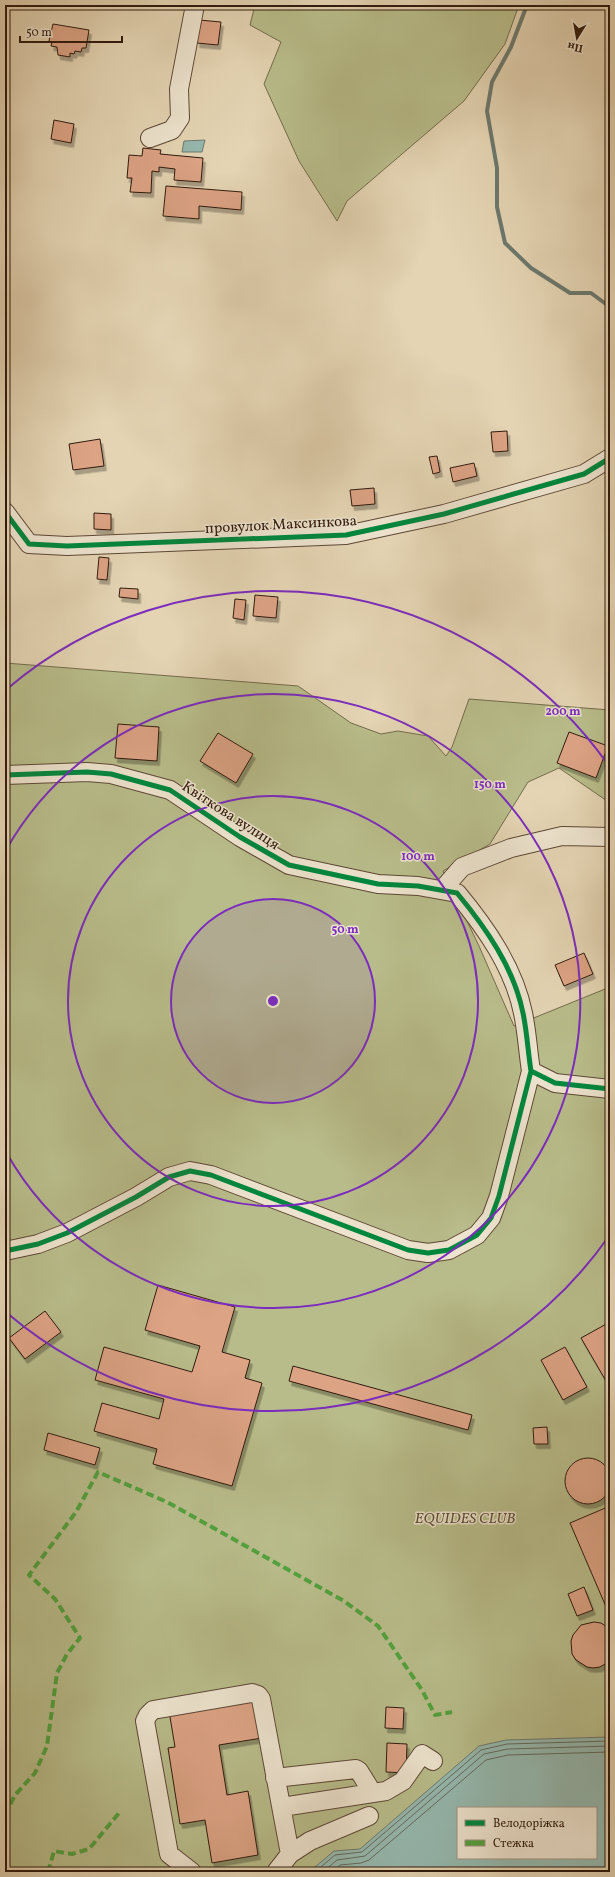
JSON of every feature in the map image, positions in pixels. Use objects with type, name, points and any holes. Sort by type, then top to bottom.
[{"type":"street","points":[[150,138],[172,130],[180,118],[179,89],[195,5]]},
{"type":"street","name":"провулок Максинкова","points":[[5,512],[29,544],[67,546],[346,535],[444,514],[584,474],[610,458]]},
{"type":"street","name":"Квіткова вулиця","points":[[5,775],[87,772],[111,774],[170,790],[240,837],[289,865],[378,884],[442,890],[457,893],[483,925],[510,974],[523,1012],[531,1071]]},
{"type":"street","points":[[442,890],[462,866],[511,848],[562,836],[610,837]]},
{"type":"street","points":[[5,1251],[38,1244],[67,1233],[136,1197],[169,1177],[190,1171],[211,1175],[408,1250],[428,1252],[449,1250],[477,1235],[491,1218],[499,1196],[531,1071],[555,1083],[610,1089]]},
{"type":"street","points":[[192,1872],[169,1854],[145,1721],[153,1710],[252,1693],[258,1695],[261,1699],[290,1854]]},
{"type":"street","points":[[282,1807],[386,1791],[397,1786],[403,1781],[422,1754],[433,1761]]},
{"type":"street","points":[[275,1778],[356,1769],[359,1771],[372,1792]]},
{"type":"street","points":[[276,1872],[290,1854],[310,1841],[369,1816]]},
{"type":"green space","points":[[255,5],[519,5],[505,44],[464,101],[347,201],[337,221],[299,161],[264,84],[281,42],[250,25]]},
{"type":"green space","name":"EQUIDES CLUB","points":[[5,663],[298,686],[351,723],[381,734],[398,731],[428,736],[446,756],[452,747],[469,699],[610,710],[610,803],[559,768],[528,782],[490,844],[443,871],[479,946],[514,1026],[610,987],[610,1872],[5,1872]]},
{"type":"water","points":[[205,140],[202,152],[182,152],[184,141]]},
{"type":"water","points":[[610,1737],[610,1872],[309,1872],[334,1851],[360,1849],[479,1746],[506,1740]]},
{"type":"building","points":[[199,20],[221,22],[218,45],[197,43]]},
{"type":"building","points":[[53,24],[89,30],[86,48],[82,48],[81,52],[75,51],[74,54],[70,53],[70,57],[58,55],[57,47],[51,46],[52,42],[49,41]]},
{"type":"building","points":[[54,120],[74,124],[71,143],[51,139]]},
{"type":"building","points":[[143,148],[161,150],[160,154],[203,158],[201,182],[174,180],[175,169],[159,167],[159,172],[152,171],[151,193],[130,192],[132,178],[127,178],[129,155],[142,156]]},
{"type":"building","points":[[166,186],[242,192],[241,210],[199,206],[199,219],[163,216]]},
{"type":"building","points":[[507,431],[508,451],[493,452],[491,432]]},
{"type":"building","points":[[100,439],[104,466],[73,470],[69,444]]},
{"type":"building","points":[[437,456],[440,472],[433,474],[429,457]]},
{"type":"building","points":[[474,463],[477,476],[453,482],[450,468]]},
{"type":"building","points":[[374,488],[375,504],[352,506],[350,490]]},
{"type":"building","points":[[94,513],[111,514],[111,530],[94,529]]},
{"type":"building","points":[[99,557],[109,558],[107,580],[97,579]]},
{"type":"building","points":[[120,588],[138,589],[138,599],[119,597]]},
{"type":"building","points":[[255,595],[278,597],[276,618],[253,616]]},
{"type":"building","points":[[235,599],[246,600],[244,620],[233,618]]},
{"type":"building","points":[[118,724],[159,727],[157,761],[115,758]]},
{"type":"building","points":[[569,732],[608,746],[596,778],[557,763]]},
{"type":"building","points":[[218,733],[253,754],[236,783],[200,761]]},
{"type":"building","points":[[584,953],[593,974],[564,986],[555,965]]},
{"type":"building","points":[[158,1285],[235,1307],[222,1352],[250,1360],[245,1378],[262,1383],[232,1486],[153,1464],[157,1449],[94,1431],[102,1403],[159,1419],[164,1399],[95,1380],[104,1347],[192,1372],[200,1346],[145,1330]]},
{"type":"building","points":[[45,1311],[61,1332],[25,1359],[9,1338]]},
{"type":"building","points":[[610,1322],[610,1379],[606,1381],[581,1338]]},
{"type":"building","points":[[565,1347],[587,1387],[563,1400],[541,1360]]},
{"type":"building","points":[[293,1366],[472,1415],[468,1430],[289,1381]]},
{"type":"building","points":[[547,1427],[548,1444],[534,1444],[533,1428]]},
{"type":"building","points":[[48,1433],[100,1448],[95,1465],[44,1450]]},
{"type":"building","points":[[584,1458],[592,1458],[601,1462],[607,1468],[611,1481],[607,1494],[601,1500],[592,1504],[584,1504],[575,1500],[569,1494],[565,1485],[565,1477],[569,1468],[575,1462]]},
{"type":"building","points":[[610,1506],[610,1616],[570,1523]]},
{"type":"building","points":[[584,1587],[593,1610],[577,1616],[568,1594]]},
{"type":"building","points":[[594,1622],[601,1623],[610,1629],[610,1661],[600,1667],[593,1668],[587,1667],[576,1660],[572,1654],[571,1641],[573,1635],[581,1625]]},
{"type":"building","points":[[255,1697],[262,1738],[219,1745],[227,1795],[248,1791],[258,1855],[212,1863],[205,1820],[180,1824],[168,1748],[175,1747],[169,1711]]},
{"type":"building","points":[[386,1707],[404,1708],[403,1729],[385,1728]]},
{"type":"building","points":[[387,1743],[407,1744],[406,1773],[386,1772]]},
{"type":"waterway","points":[[527,5],[511,47],[492,82],[487,111],[497,168],[497,207],[505,243],[531,268],[570,293],[591,293],[610,307]]},
{"type":"marked path","points":[[5,1815],[15,1795],[35,1773],[47,1746],[57,1673],[67,1654],[80,1638],[55,1599],[29,1575],[76,1512],[98,1472],[167,1502],[344,1601],[378,1626],[422,1690],[435,1715],[452,1712]]},
{"type":"marked path","points":[[48,1872],[54,1851],[72,1854],[89,1849],[119,1813]]},
{"type":"cycle path","points":[[5,512],[29,544],[67,546],[346,535],[444,514],[584,474],[610,458]]},
{"type":"cycle path","points":[[5,775],[87,772],[111,774],[170,790],[240,837],[289,865],[378,884],[418,886],[457,893],[498,949],[513,980],[519,996],[526,1027],[531,1071],[555,1083],[610,1089]]},
{"type":"cycle path","points":[[5,1251],[38,1244],[67,1233],[136,1197],[169,1177],[190,1171],[211,1175],[408,1250],[428,1253],[449,1250],[477,1235],[491,1218],[499,1196],[531,1071]]}]
